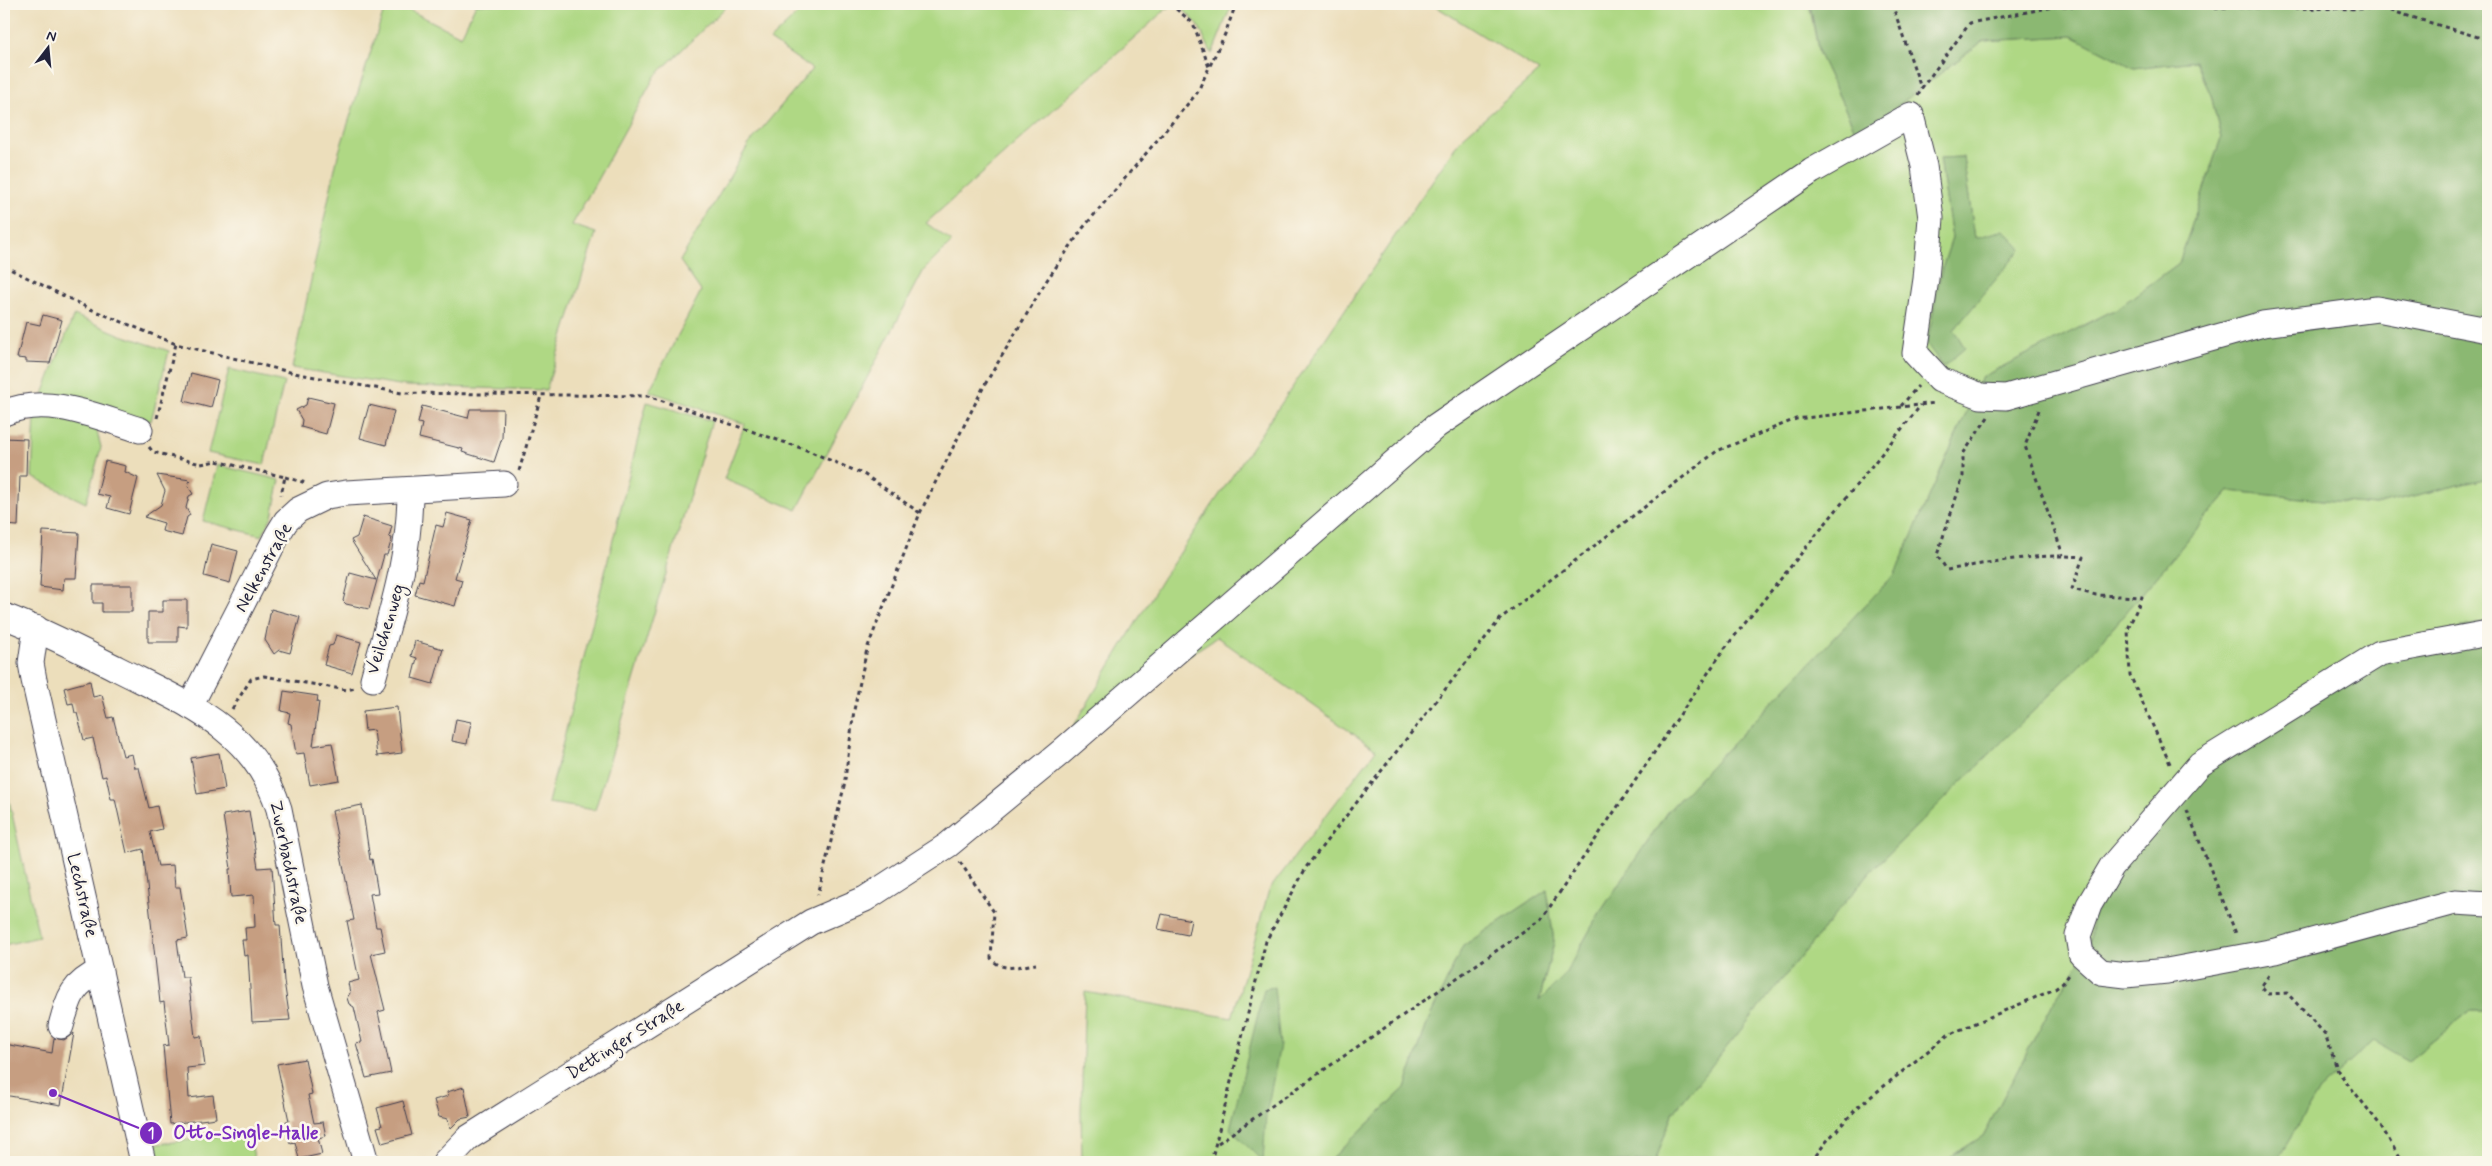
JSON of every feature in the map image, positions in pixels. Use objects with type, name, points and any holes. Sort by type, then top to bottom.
[{"type":"street","name":"Dettinger Straße","points":[[445,1162],[468,1138],[811,922],[865,899],[948,845],[1060,753],[1436,426],[1812,171],[1911,115],[1924,166],[1931,218],[1926,279],[1915,353],[1940,380],[1981,396],[2006,397],[2263,324],[2377,309],[2488,330]]},
{"type":"street","points":[[4,413],[27,406],[48,405],[140,430]]},
{"type":"street","name":"Nelkenstraße","points":[[190,706],[286,522],[298,510],[327,496],[504,484]]},
{"type":"street","name":"Veilchenweg","points":[[373,678],[406,556],[410,518],[410,490]]},
{"type":"street","name":"Zwerbachstraße","points":[[4,616],[36,628],[190,706],[221,727],[258,762],[272,785],[287,844],[315,986],[366,1162]]},
{"type":"street","name":"Lechstraße","points":[[36,628],[31,663],[34,680],[143,1162]]},
{"type":"street","points":[[2488,634],[2380,654],[2200,764],[2112,866],[2089,905],[2078,936],[2081,954],[2101,972],[2126,975],[2167,970],[2275,951],[2455,902],[2488,904]]},
{"type":"street","points":[[61,1026],[70,998],[77,985],[100,971]]},
{"type":"path","points":[[1170,4],[1193,23],[1209,68]]},
{"type":"path","points":[[811,922],[844,787],[854,710],[867,649],[920,512],[984,386],[1047,280],[1084,228],[1197,93],[1236,4]]},
{"type":"path","points":[[1892,4],[1921,89],[1970,23],[2061,5],[2385,9],[2488,40]]},
{"type":"path","points":[[4,266],[88,308],[176,344],[294,373],[402,393],[648,396],[804,449],[865,475],[920,512]]},
{"type":"path","points":[[176,344],[155,425],[140,430],[143,441],[153,452],[201,464],[216,461],[299,480]]},
{"type":"path","points":[[504,484],[518,472],[541,396]]},
{"type":"path","points":[[1218,1143],[1541,920],[1724,648],[1922,405]]},
{"type":"path","points":[[1211,1162],[1218,1143],[1266,941],[1302,875],[1501,618],[1717,451],[1796,419],[1901,406]]},
{"type":"path","points":[[2031,412],[2040,409],[2025,446],[2063,555]]},
{"type":"path","points":[[1992,411],[1963,454],[1963,477],[1937,555],[1947,570],[2010,559],[2063,555],[2083,557],[2072,589],[2096,595],[2142,597],[2128,629],[2130,676],[2179,788]]},
{"type":"path","points":[[285,477],[277,513],[286,522]]},
{"type":"path","name":"Veilchenweg","points":[[221,727],[251,679],[264,676],[347,690],[360,687],[373,678]]},
{"type":"path","points":[[2190,818],[2237,937]]},
{"type":"path","points":[[948,845],[994,912],[991,958],[996,966],[1005,968],[1036,964]]},
{"type":"path","points":[[1811,1162],[1826,1142],[1858,1107],[1948,1035],[2056,988],[2063,983],[2081,954]]},
{"type":"path","points":[[2263,990],[2268,994],[2287,993],[2326,1034],[2338,1071],[2381,1126],[2402,1162]]},
{"type":"green space","points":[[386,4],[397,4],[461,36],[476,4],[729,4],[655,76],[572,225],[596,233],[546,390],[406,386],[292,368],[338,155]]},
{"type":"green space","points":[[808,4],[1172,4],[926,223],[952,242],[924,270],[797,510],[724,479],[745,424],[649,391],[701,291],[680,261],[749,144],[812,69],[770,40]]},
{"type":"green space","points":[[1178,4],[1232,4],[1212,54],[1198,25]]},
{"type":"green space","points":[[1432,4],[1809,4],[1819,54],[1858,136],[1983,41],[2072,36],[2134,68],[2195,61],[2211,95],[2221,138],[2179,263],[2118,308],[1982,377],[1895,574],[1667,812],[1599,914],[1564,976],[1539,1002],[1554,942],[1547,890],[1463,946],[1428,1021],[1405,1088],[1328,1162],[1082,1162],[1081,1112],[1085,992],[1232,1018],[1269,890],[1376,750],[1217,637],[1069,734],[1163,578],[1460,140],[1539,71]],"holes":[[[1963,157],[1975,238],[2020,249],[1954,330],[1941,272],[1952,238],[1940,158]]]},
{"type":"green space","points":[[1810,4],[2488,4],[2488,478],[2375,505],[2229,491],[2089,656],[1870,872],[1672,1114],[1655,1162],[1328,1162],[1405,1088],[1428,1021],[1463,946],[1547,890],[1554,942],[1539,1001],[1564,976],[1599,914],[1667,812],[1895,574],[1982,377],[2118,308],[2179,263],[2221,138],[2211,95],[2195,61],[2134,68],[2072,36],[1983,41],[1858,136],[1819,54]]},
{"type":"green space","points":[[1963,157],[1975,238],[2004,230],[2021,249],[1954,330],[1965,348],[1943,367],[1927,344],[1941,272],[1952,238],[1940,158]]},
{"type":"green space","points":[[74,315],[121,335],[169,351],[151,421],[43,394]]},
{"type":"green space","points":[[229,369],[284,382],[264,465],[208,453]]},
{"type":"green space","points":[[647,402],[712,421],[595,810],[548,803]]},
{"type":"green space","points":[[35,415],[95,424],[101,447],[86,503],[32,477]]},
{"type":"green space","points":[[217,465],[280,480],[272,516],[262,536],[203,521]]},
{"type":"green space","points":[[2488,478],[2488,620],[2387,650],[2090,947],[2054,1001],[1983,1136],[1942,1162],[1655,1162],[1672,1114],[1870,872],[2089,656],[2229,491],[2375,505]]},
{"type":"green space","points":[[2488,620],[2488,1011],[2470,1011],[2408,1061],[2374,1041],[2319,1090],[2276,1162],[1942,1162],[1983,1136],[2054,1001],[2090,947],[2092,918],[2190,762],[2387,650]]},
{"type":"green space","points":[[4,777],[39,937],[4,945]]},
{"type":"green space","points":[[1274,987],[1280,1045],[1266,1115],[1263,1162],[1230,1129],[1264,989]]},
{"type":"green space","points":[[2470,1011],[2488,1011],[2488,1162],[2276,1162],[2319,1090],[2374,1040],[2408,1061]]},
{"type":"green space","points":[[249,1132],[255,1162],[155,1162],[151,1145]]},
{"type":"building","points":[[43,315],[62,320],[50,363],[26,362],[26,359],[17,358],[26,322],[40,325]]},
{"type":"building","points":[[191,373],[218,380],[211,408],[184,401]]},
{"type":"building","points":[[308,397],[334,403],[326,434],[301,427],[302,420],[296,410],[306,405]]},
{"type":"building","points":[[369,405],[394,411],[386,445],[360,438]]},
{"type":"building","points":[[422,406],[468,418],[470,409],[503,409],[502,438],[494,462],[462,452],[463,449],[419,438],[422,424],[418,423]]},
{"type":"building","points":[[4,438],[27,439],[26,476],[20,476],[18,526],[4,525]]},
{"type":"building","points":[[105,461],[126,466],[125,472],[138,478],[129,514],[107,508],[110,497],[97,494]]},
{"type":"building","points":[[157,475],[190,480],[188,486],[193,494],[189,496],[186,508],[190,515],[187,517],[182,536],[162,531],[164,523],[144,517],[161,505],[165,491]]},
{"type":"building","points":[[447,513],[472,520],[455,578],[462,580],[455,606],[415,595],[419,580],[423,581],[436,525],[443,527]]},
{"type":"building","points":[[363,517],[392,526],[389,537],[392,538],[387,555],[384,555],[369,609],[346,604],[343,601],[350,573],[376,580],[351,540],[357,537]]},
{"type":"building","points":[[43,531],[79,533],[76,578],[64,578],[63,590],[40,587]]},
{"type":"building","points":[[211,544],[238,551],[230,583],[204,576]]},
{"type":"building","points":[[93,585],[132,585],[132,612],[102,612],[102,603],[93,603]]},
{"type":"building","points":[[163,600],[187,600],[187,627],[178,626],[178,642],[148,642],[148,612],[163,612]]},
{"type":"building","points":[[271,609],[300,617],[290,653],[279,650],[274,654],[265,640]]},
{"type":"building","points":[[336,635],[361,642],[352,673],[324,665],[329,646],[333,645]]},
{"type":"building","points":[[415,641],[443,649],[433,684],[412,678],[417,658],[411,656]]},
{"type":"building","points":[[90,681],[93,697],[102,695],[108,718],[113,717],[123,756],[132,754],[135,768],[139,768],[149,808],[157,806],[162,829],[150,832],[158,866],[173,865],[175,887],[180,887],[188,938],[177,940],[182,977],[188,977],[195,1037],[201,1036],[205,1066],[187,1068],[189,1098],[213,1095],[216,1118],[170,1124],[163,1046],[169,1045],[164,1002],[160,1003],[143,849],[127,853],[115,799],[111,799],[106,776],[102,777],[93,738],[84,740],[77,713],[75,713],[73,703],[68,704],[64,688]]},
{"type":"building","points":[[284,691],[318,696],[317,702],[319,702],[313,746],[332,743],[339,780],[310,785],[304,753],[296,754],[291,724],[288,723],[290,713],[281,711]]},
{"type":"building","points":[[397,707],[402,753],[377,756],[374,730],[365,731],[363,711]]},
{"type":"building","points":[[456,719],[471,722],[467,744],[452,741]]},
{"type":"building","points":[[219,753],[225,789],[197,794],[191,758]]},
{"type":"building","points":[[362,805],[370,860],[372,859],[378,893],[370,894],[376,927],[380,927],[385,951],[371,954],[385,1010],[378,1012],[391,1073],[366,1078],[356,1043],[362,1042],[354,1007],[349,1004],[347,998],[350,993],[348,983],[359,980],[347,921],[354,920],[332,811]]},
{"type":"building","points":[[249,811],[258,868],[272,867],[276,925],[280,925],[284,981],[290,1020],[252,1022],[248,955],[244,956],[242,940],[246,940],[245,928],[255,927],[254,895],[231,897],[229,869],[231,869],[223,815]]},
{"type":"building","points":[[1162,914],[1191,920],[1188,935],[1158,929]]},
{"type":"building","points":[[74,1033],[61,1105],[4,1095],[4,1044],[52,1053],[54,1038],[64,1040]]},
{"type":"building","points":[[305,1059],[312,1094],[308,1095],[314,1123],[323,1122],[326,1136],[318,1138],[322,1154],[299,1159],[295,1142],[290,1143],[286,1121],[289,1121],[277,1064]]},
{"type":"building","points":[[464,1087],[470,1117],[460,1119],[450,1129],[448,1119],[439,1117],[434,1100],[448,1096],[447,1092]]},
{"type":"building","points":[[403,1101],[412,1135],[382,1143],[377,1127],[382,1126],[377,1108]]},
{"type":"place","name":"Otto-Single-Halle","points":[[53,1093]]}]
